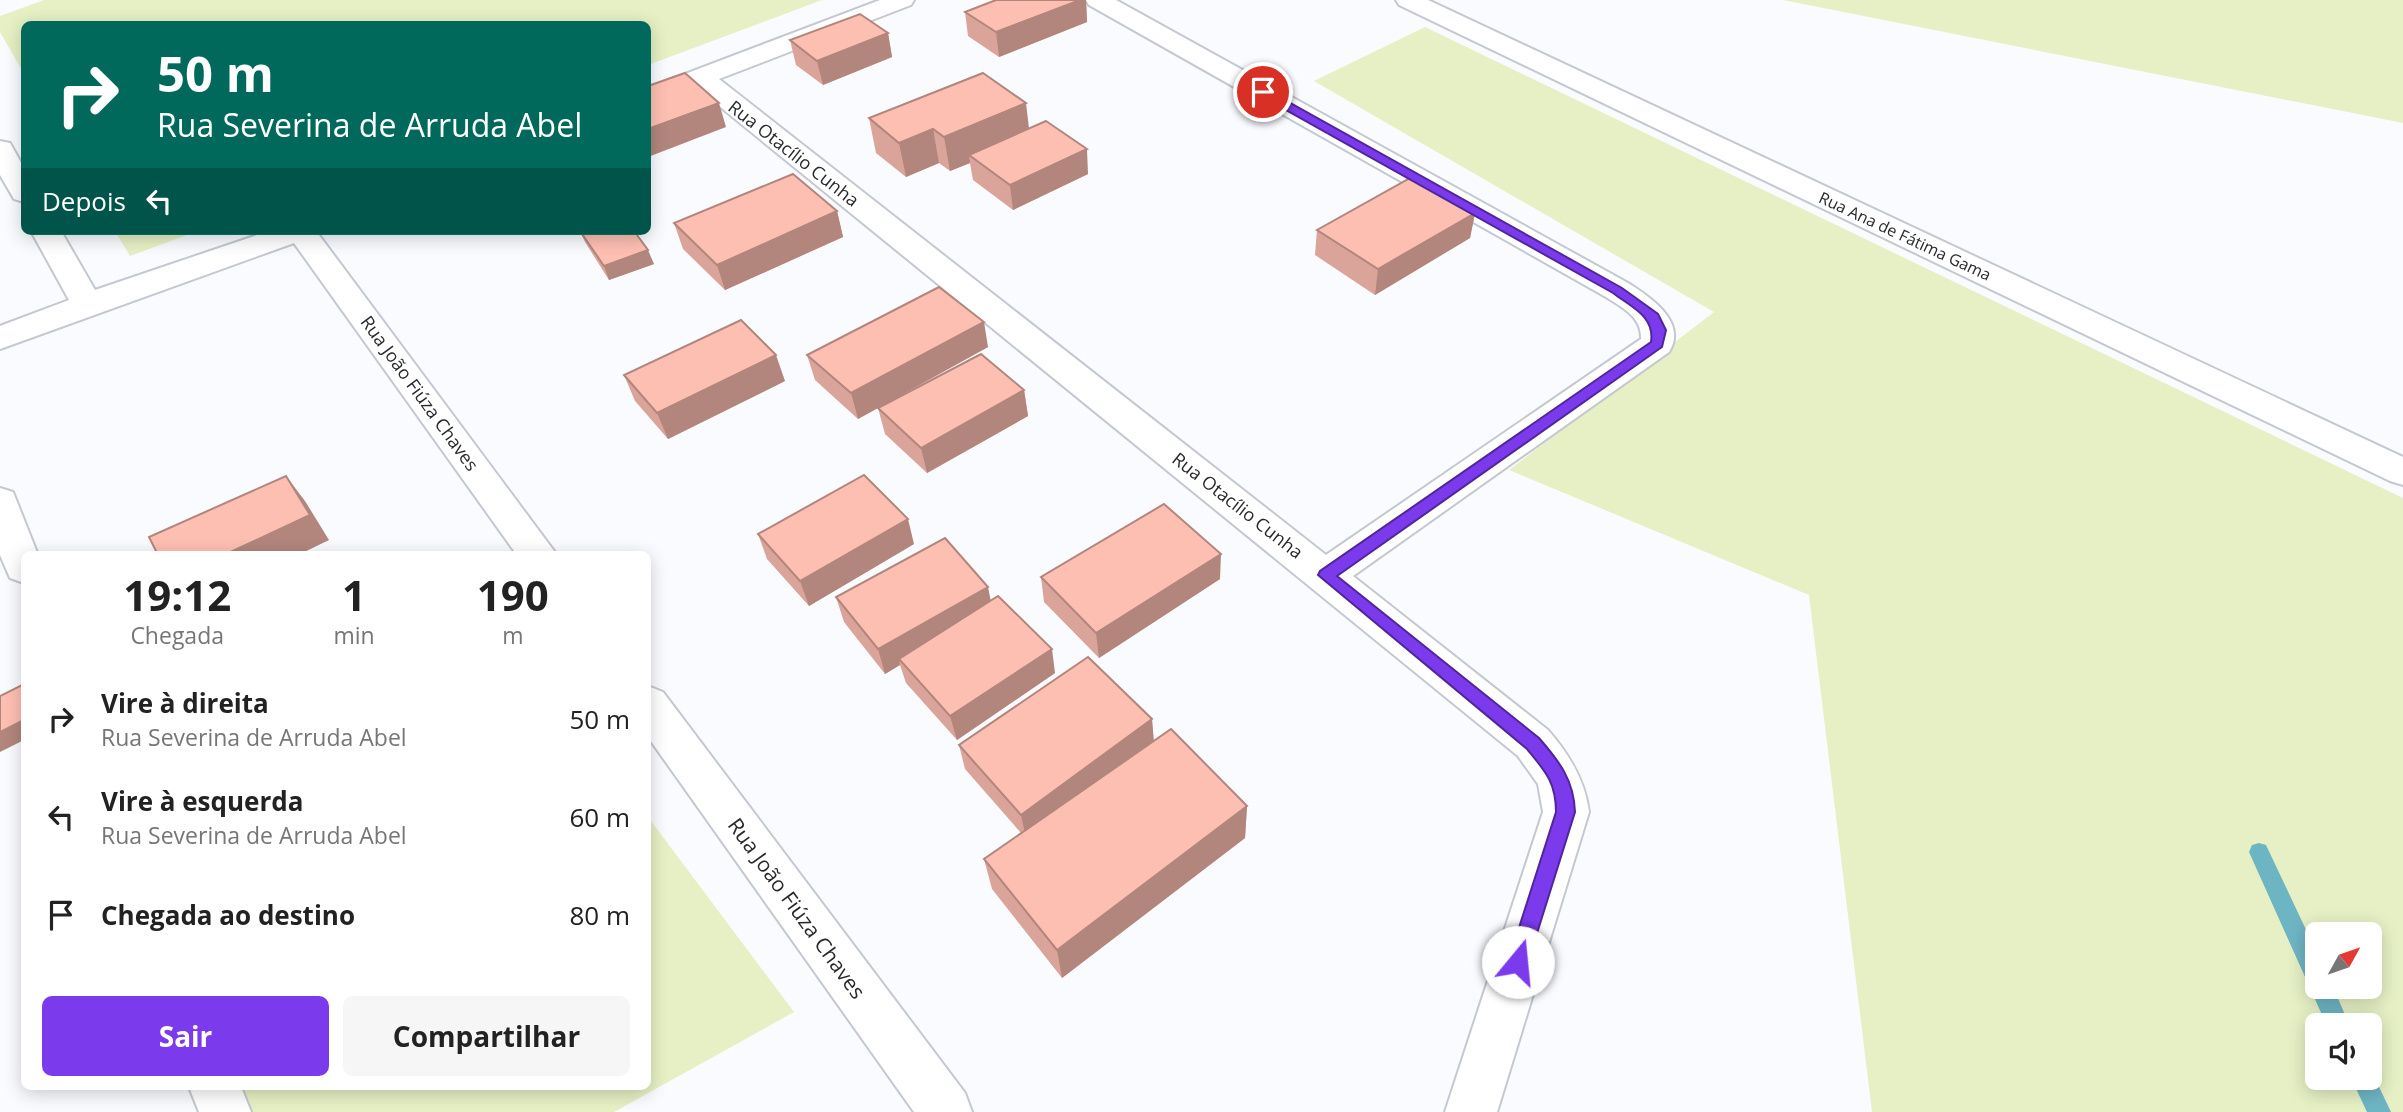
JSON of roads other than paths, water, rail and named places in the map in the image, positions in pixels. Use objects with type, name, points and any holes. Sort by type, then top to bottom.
[{"type":"street","points":[[651,96],[902,0]]},
{"type":"street","points":[[1098,0],[1617,290],[1653,317],[1660,330],[1657,344],[1326,575]]},
{"type":"street","name":"Rua Ana de Fátima Gama","points":[[1408,0],[2403,472]]},
{"type":"street","name":"Rua Otacílio Cunha","points":[[700,77],[1326,575],[1533,743],[1556,770],[1565,793],[1566,812],[1471,1112]]},
{"type":"street","points":[[0,149],[21,188]]},
{"type":"street","points":[[48,235],[87,304]]},
{"type":"street","points":[[0,338],[87,304],[288,235]]},
{"type":"street","name":"Rua João Fiúza Chaves","points":[[303,235],[535,551]]},
{"type":"street","points":[[0,502],[21,560]]},
{"type":"street","name":"Rua João Fiúza Chaves","points":[[651,708],[946,1112]]},
{"type":"street","points":[[216,1090],[225,1112]]},
{"type":"waterway","points":[[2259,852],[2305,952]]},
{"type":"waterway","points":[[2327,999],[2333,1013]]},
{"type":"waterway","points":[[2369,1090],[2379,1112]]}]
